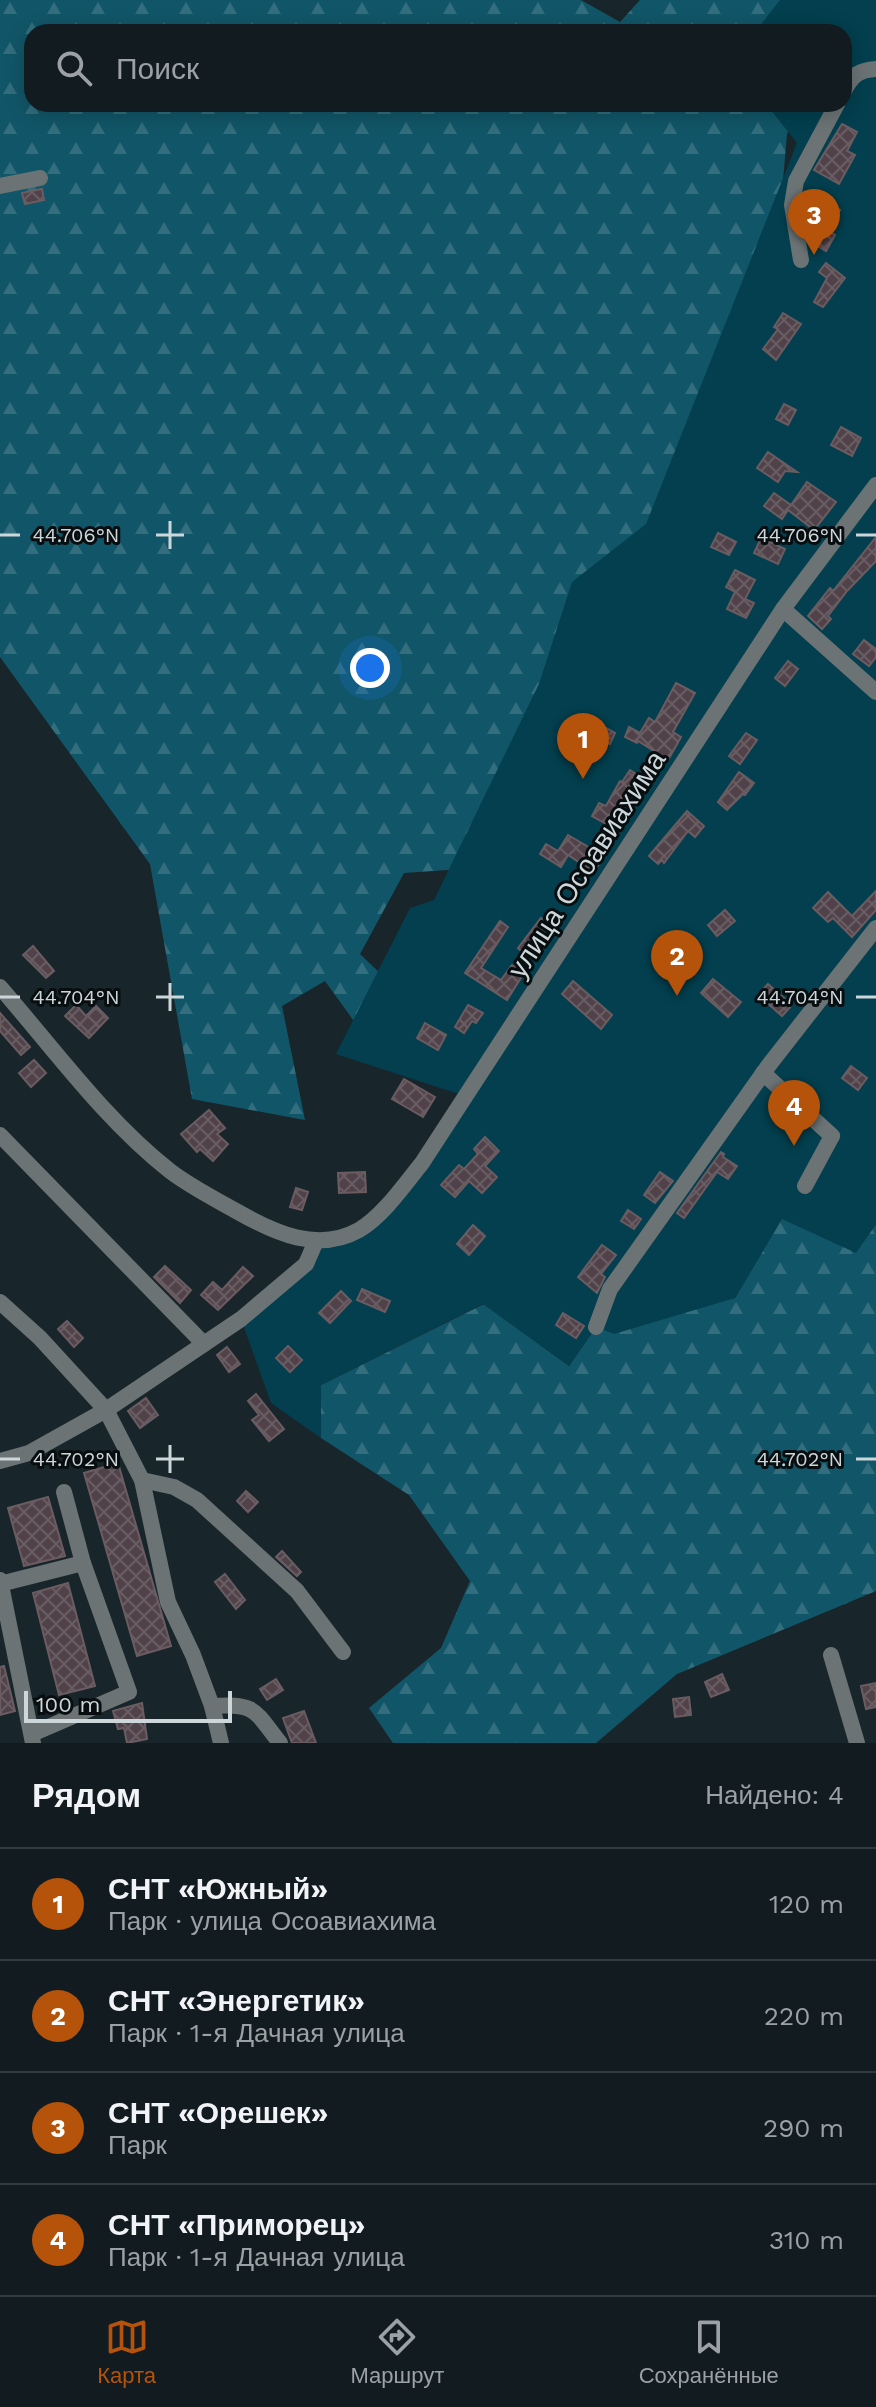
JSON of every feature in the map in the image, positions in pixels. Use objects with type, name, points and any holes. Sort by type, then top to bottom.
[{"type":"street","points":[[801,260],[792,205],[796,181],[833,112]]},
{"type":"street","points":[[0,186],[40,178]]},
{"type":"street","name":"улица Осоавиахима","points":[[316,1241],[360,1230],[392,1200],[422,1163],[783,609],[876,485]]},
{"type":"street","points":[[783,609],[876,692]]},
{"type":"street","points":[[596,1327],[610,1289],[763,1073],[876,928]]},
{"type":"street","points":[[0,987],[115,1119],[172,1172],[282,1235],[316,1241],[306,1264],[241,1319],[106,1410],[29,1453],[0,1461]]},
{"type":"street","points":[[763,1073],[832,1136],[805,1186]]},
{"type":"street","points":[[0,1135],[204,1344]]},
{"type":"street","points":[[0,1302],[40,1338],[106,1410],[142,1480],[168,1602],[193,1655],[212,1706],[221,1743]]},
{"type":"street","points":[[142,1480],[174,1487],[197,1500],[297,1591],[343,1652]]},
{"type":"street","points":[[64,1492],[83,1563],[129,1692],[32,1738],[0,1583],[83,1563]]},
{"type":"street","points":[[831,1655],[857,1743]]},
{"type":"street","points":[[212,1706],[239,1704],[255,1711],[280,1743]]},
{"type":"green space","points":[[0,0],[581,0],[620,22],[640,0],[876,0],[848,24],[24,24],[24,112],[799,112],[787,134],[777,250],[713,434],[462,869],[404,873],[360,954],[417,1009],[377,1053],[325,981],[282,1006],[305,1120],[192,1099],[150,864],[0,657]]},
{"type":"green space","points":[[782,1218],[856,1252],[876,1224],[876,1591],[677,1674],[596,1743],[393,1743],[369,1708],[441,1648],[470,1581],[409,1495],[321,1438],[321,1385],[484,1304],[569,1366],[596,1327],[735,1298]]},
{"type":"shaded area","points":[[780,0],[876,0],[876,1224],[856,1253],[782,1219],[735,1298],[614,1334],[596,1327],[569,1366],[483,1304],[321,1385],[321,1438],[271,1403],[241,1319],[306,1264],[316,1241],[339,1237],[392,1200],[465,1096],[336,1054],[410,908],[434,900],[539,684],[572,582],[646,524],[797,143],[772,112],[852,112],[852,24],[761,24]]},
{"type":"building","points":[[842,124],[857,132],[847,151],[855,155],[839,184],[814,170]]},
{"type":"building","points":[[42,189],[44,200],[25,204],[22,193]]},
{"type":"building","points":[[813,196],[840,210],[828,231],[835,235],[826,251],[809,241],[820,221],[804,212]]},
{"type":"building","points":[[826,263],[845,278],[823,307],[814,302],[827,278],[819,272]]},
{"type":"building","points":[[783,313],[801,324],[776,360],[763,349],[778,329],[774,327]]},
{"type":"building","points":[[784,404],[796,410],[788,425],[776,419]]},
{"type":"building","points":[[841,427],[861,438],[852,456],[831,445]]},
{"type":"building","points":[[768,452],[797,472],[785,471],[778,482],[757,468]]},
{"type":"building","points":[[807,482],[836,502],[814,530],[788,510],[782,519],[764,506],[774,493],[791,505]]},
{"type":"building","points":[[718,533],[736,542],[729,555],[711,547]]},
{"type":"building","points":[[876,537],[876,561],[847,591],[822,629],[808,616],[830,588],[833,591]]},
{"type":"building","points":[[761,538],[785,549],[778,564],[754,553]]},
{"type":"building","points":[[735,570],[755,580],[745,599],[754,603],[746,618],[727,609],[735,592],[726,587]]},
{"type":"building","points":[[864,640],[876,649],[876,657],[869,666],[853,654]]},
{"type":"building","points":[[788,661],[798,669],[785,686],[775,678]]},
{"type":"building","points":[[676,683],[695,693],[673,732],[681,737],[668,760],[638,741],[625,737],[629,727],[640,733],[649,718],[655,722]]},
{"type":"building","points":[[599,724],[615,733],[610,744],[593,735]]},
{"type":"building","points":[[746,733],[757,740],[740,764],[729,756]]},
{"type":"building","points":[[630,770],[646,780],[638,792],[629,786],[608,825],[592,816],[599,803],[606,806]]},
{"type":"building","points":[[739,772],[754,783],[727,810],[718,802]]},
{"type":"building","points":[[687,811],[704,826],[695,837],[688,831],[664,863],[662,860],[658,864],[649,856]]},
{"type":"building","points":[[568,835],[604,856],[594,872],[568,855],[561,867],[540,854],[546,844],[558,851]]},
{"type":"building","points":[[876,891],[876,910],[852,937],[833,918],[828,922],[813,908],[828,892],[852,916]]},
{"type":"building","points":[[725,910],[735,921],[717,936],[708,925]]},
{"type":"building","points":[[541,918],[550,926],[526,955],[518,948]]},
{"type":"building","points":[[500,921],[508,927],[481,968],[501,980],[512,965],[524,973],[507,1000],[465,973]]},
{"type":"building","points":[[33,946],[54,971],[46,978],[23,955]]},
{"type":"building","points":[[713,979],[741,1002],[728,1017],[701,993]]},
{"type":"building","points":[[573,981],[612,1015],[601,1029],[562,994]]},
{"type":"building","points":[[768,984],[792,1005],[782,1016],[758,995]]},
{"type":"building","points":[[76,1005],[86,1016],[96,1006],[108,1018],[89,1038],[65,1016]]},
{"type":"building","points":[[468,1005],[483,1013],[476,1023],[472,1021],[464,1033],[455,1027]]},
{"type":"building","points":[[0,1013],[30,1047],[21,1055],[0,1031]]},
{"type":"building","points":[[425,1023],[446,1035],[438,1050],[417,1038]]},
{"type":"building","points":[[34,1060],[46,1073],[31,1087],[19,1073]]},
{"type":"building","points":[[851,1066],[867,1078],[858,1090],[842,1078]]},
{"type":"building","points":[[404,1079],[435,1097],[423,1117],[392,1099]]},
{"type":"building","points":[[209,1110],[225,1128],[217,1134],[228,1144],[213,1161],[200,1149],[197,1152],[181,1134]]},
{"type":"building","points":[[485,1137],[499,1151],[485,1166],[497,1177],[482,1193],[469,1181],[455,1197],[441,1185],[459,1165],[464,1169],[478,1154],[474,1149]]},
{"type":"building","points":[[721,1152],[723,1157],[737,1166],[728,1179],[717,1172],[684,1218],[677,1213]]},
{"type":"building","points":[[365,1172],[366,1192],[339,1193],[338,1173]]},
{"type":"building","points":[[660,1172],[673,1181],[655,1203],[644,1195]]},
{"type":"building","points":[[296,1188],[308,1192],[302,1210],[290,1207]]},
{"type":"building","points":[[628,1210],[641,1219],[634,1229],[621,1221]]},
{"type":"building","points":[[473,1225],[485,1236],[469,1255],[457,1244]]},
{"type":"building","points":[[602,1245],[616,1255],[601,1274],[605,1277],[597,1293],[578,1277]]},
{"type":"building","points":[[165,1266],[191,1290],[180,1303],[154,1277]]},
{"type":"building","points":[[243,1267],[253,1276],[218,1310],[201,1295],[213,1282],[222,1290]]},
{"type":"building","points":[[362,1289],[390,1301],[385,1312],[357,1300]]},
{"type":"building","points":[[341,1291],[351,1301],[330,1323],[319,1313]]},
{"type":"building","points":[[563,1313],[584,1326],[576,1338],[556,1325]]},
{"type":"building","points":[[67,1321],[83,1338],[74,1347],[58,1329]]},
{"type":"building","points":[[288,1346],[302,1360],[290,1372],[276,1358]]},
{"type":"building","points":[[227,1347],[240,1364],[229,1372],[217,1355]]},
{"type":"building","points":[[256,1394],[284,1429],[269,1441],[252,1420],[259,1415],[248,1401]]},
{"type":"building","points":[[146,1398],[158,1415],[140,1428],[128,1411]]},
{"type":"building","points":[[118,1463],[171,1646],[137,1656],[84,1473]]},
{"type":"building","points":[[246,1491],[258,1502],[248,1512],[237,1501]]},
{"type":"building","points":[[48,1497],[65,1556],[24,1566],[8,1508]]},
{"type":"building","points":[[282,1551],[301,1572],[297,1576],[276,1557]]},
{"type":"building","points":[[225,1574],[245,1600],[236,1609],[215,1582]]},
{"type":"building","points":[[68,1583],[95,1686],[59,1695],[33,1593]]},
{"type":"building","points":[[4,1666],[15,1711],[0,1715],[0,1667]]},
{"type":"building","points":[[722,1674],[729,1690],[711,1697],[705,1682]]},
{"type":"building","points":[[276,1679],[283,1690],[267,1700],[260,1689]]},
{"type":"building","points":[[876,1683],[876,1707],[866,1709],[861,1686]]},
{"type":"building","points":[[689,1697],[691,1715],[675,1717],[673,1699]]},
{"type":"building","points":[[142,1703],[147,1739],[127,1743],[124,1728],[118,1729],[113,1711]]},
{"type":"building","points":[[304,1711],[316,1743],[292,1743],[283,1718]]},
{"type":"place","name":"СНТ «Орешек»","points":[[814,255]]},
{"type":"place","name":"СНТ «Южный»","points":[[583,779]]},
{"type":"place","name":"СНТ «Энергетик»","points":[[677,996]]},
{"type":"place","name":"СНТ «Приморец»","points":[[794,1146]]}]
